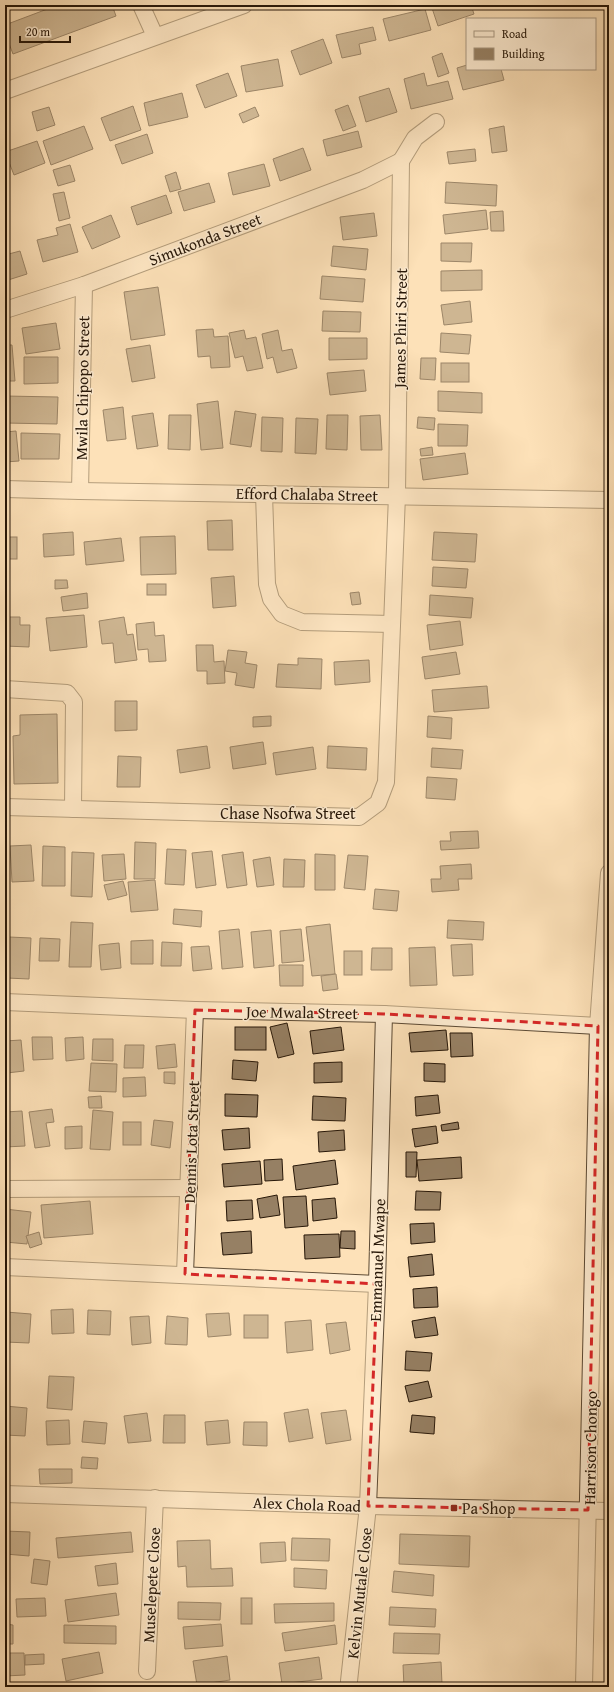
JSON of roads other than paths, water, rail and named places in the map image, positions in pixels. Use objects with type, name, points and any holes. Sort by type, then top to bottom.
[{"type":"street","points":[[141,5],[155,36]]},
{"type":"street","points":[[5,91],[244,5]]},
{"type":"street","points":[[401,161],[414,138],[436,122]]},
{"type":"street","name":"Simukonda Street","points":[[5,310],[84,284],[363,180],[401,161]]},
{"type":"street","name":"James Phiri Street","points":[[397,495],[401,161]]},
{"type":"street","name":"Mwila Chipopo Street","points":[[80,491],[84,284]]},
{"type":"street","name":"Efford Chalaba Street","points":[[5,489],[609,500]]},
{"type":"street","points":[[264,494],[267,584],[271,599],[282,614],[302,622],[392,624]]},
{"type":"street","name":"Chase Nsofwa Street","points":[[5,807],[359,817],[378,804],[386,782],[397,495]]},
{"type":"street","points":[[5,689],[67,693],[74,702],[73,809]]},
{"type":"street","name":"Harrison Chongo","points":[[584,1687],[598,1026],[609,873]]},
{"type":"street","name":"Joe Mwala Street","points":[[5,1002],[195,1010],[384,1014],[598,1026]]},
{"type":"street","name":"Dennis Lota Street","points":[[185,1274],[195,1010]]},
{"type":"street","name":"Emmanuel Mwape","points":[[368,1506],[377,1284],[384,1014]]},
{"type":"street","points":[[5,1189],[189,1188]]},
{"type":"street","points":[[5,1267],[185,1274],[377,1284]]},
{"type":"street","name":"Alex Chola Road","points":[[5,1494],[368,1506],[609,1511]]},
{"type":"street","name":"Muselepete Close","points":[[147,1671],[155,1498]]},
{"type":"street","name":"Kelvin Mutale Close","points":[[349,1681],[368,1506]]},
{"type":"place","name":"Pa Shop","points":[[454,1508]]}]
